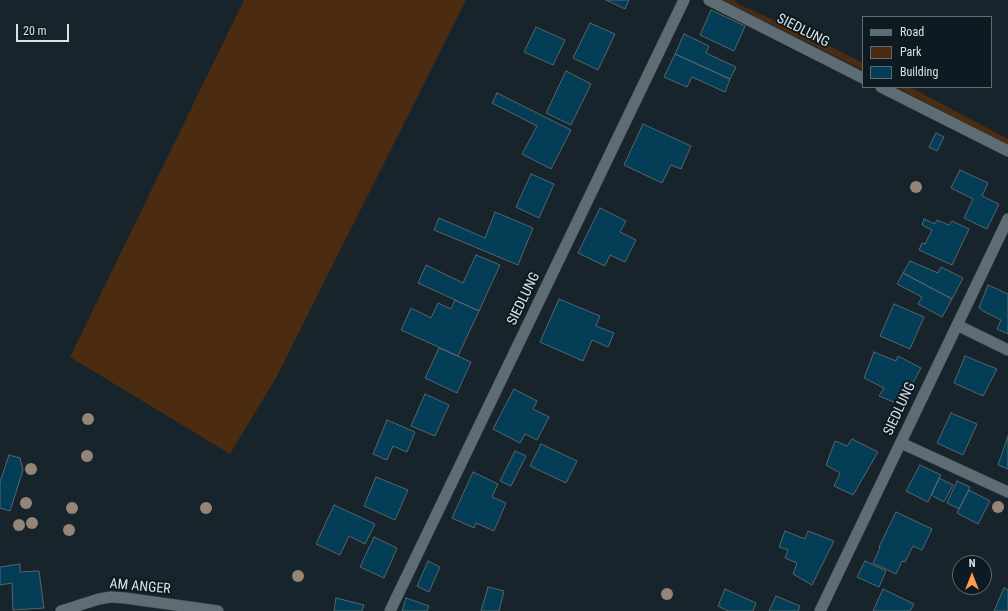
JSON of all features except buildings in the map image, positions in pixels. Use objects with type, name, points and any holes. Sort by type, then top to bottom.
[{"type":"street","name":"SIEDLUNG","points":[[390,611],[684,0]]},
{"type":"street","name":"SIEDLUNG","points":[[709,0],[862,77]]},
{"type":"street","points":[[883,88],[1008,151]]},
{"type":"street","name":"SIEDLUNG","points":[[820,611],[1008,219]]},
{"type":"street","points":[[956,325],[1008,350]]},
{"type":"street","points":[[901,443],[1008,492]]},
{"type":"street","name":"AM ANGER","points":[[61,611],[99,599],[116,597],[218,611]]},
{"type":"green space","points":[[244,0],[466,0],[277,376],[230,454],[70,357]]},
{"type":"green space","points":[[722,0],[734,0],[738,4],[807,35],[862,62],[862,70]]},
{"type":"green space","points":[[898,88],[912,88],[1008,139],[1008,145]]}]
